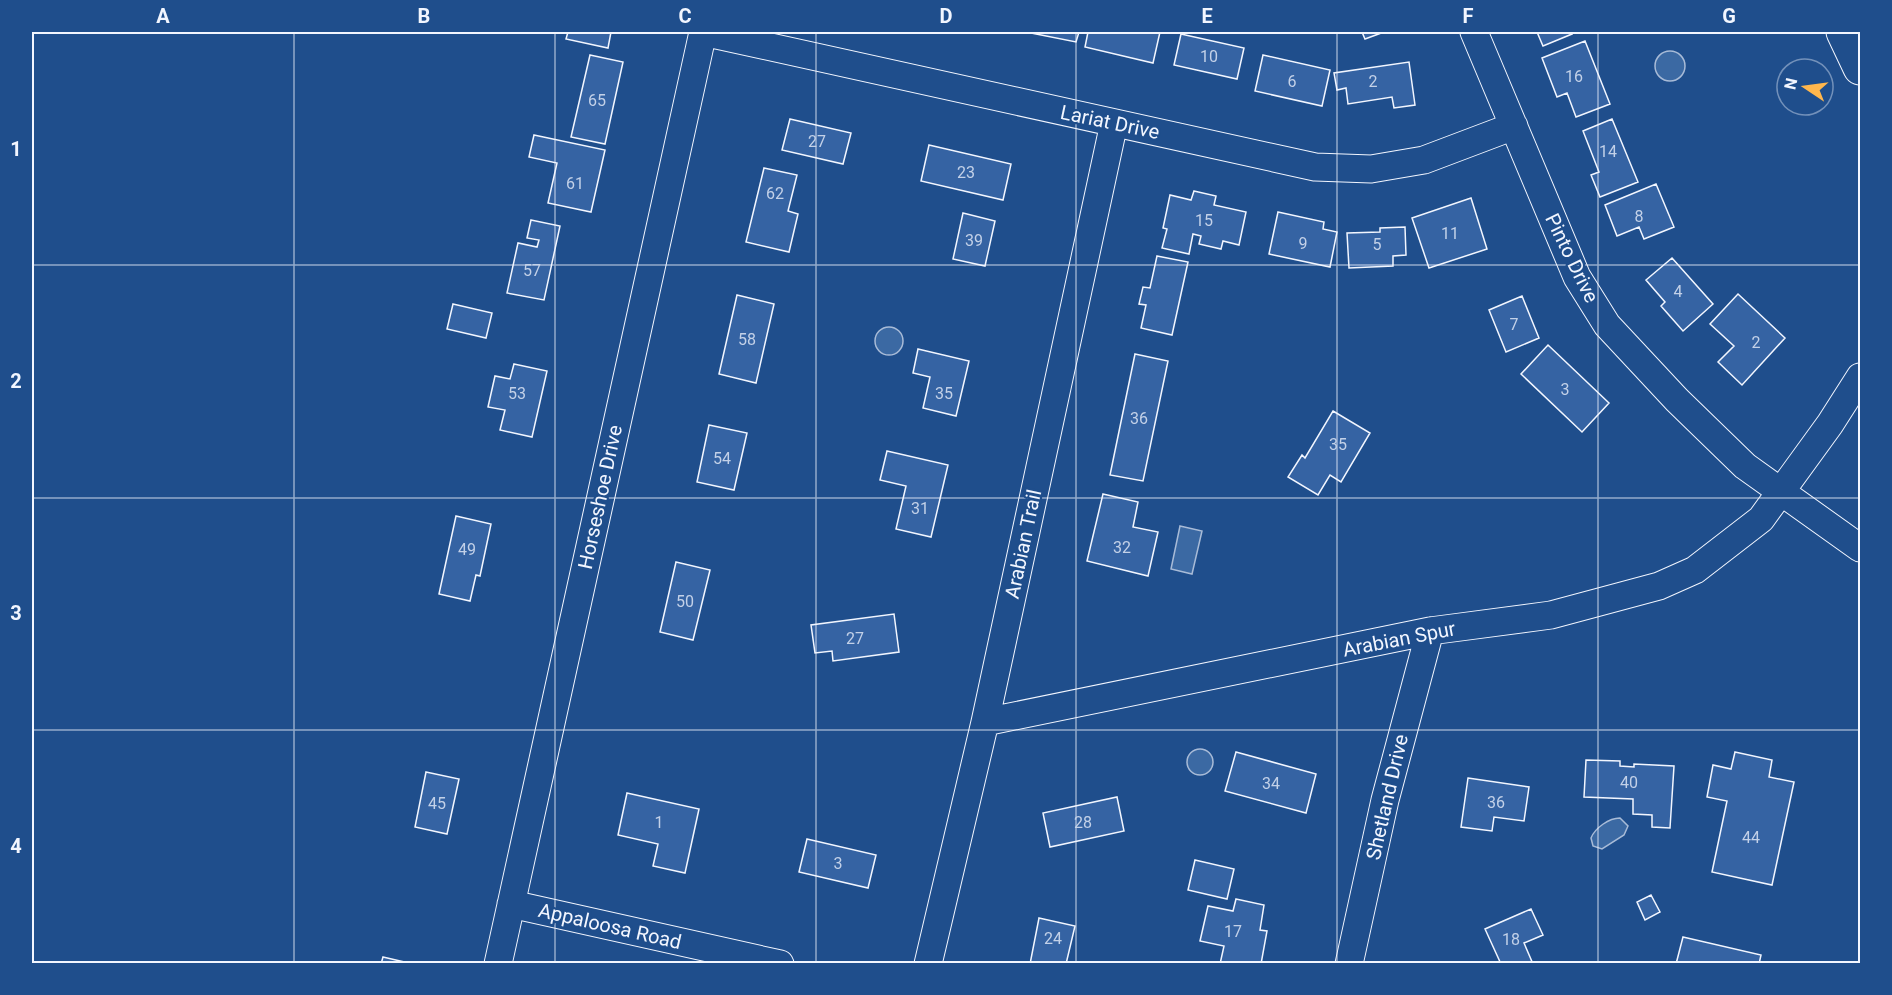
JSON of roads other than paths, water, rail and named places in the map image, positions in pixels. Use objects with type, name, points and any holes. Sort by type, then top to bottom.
[{"type":"highway","points":[[1843,32],[1860,68]]},
{"type":"street","name":"Lariat Drive","points":[[703,32],[1316,167],[1371,169],[1425,160],[1514,126]]},
{"type":"street","name":"Horseshoe Drive","points":[[498,963],[703,32]]},
{"type":"street","name":"Pinto Drive","points":[[1474,32],[1577,277],[1607,325],[1677,400],[1745,466],[1860,548]]},
{"type":"street","name":"Arabian Trail","points":[[928,963],[985,722],[1114,123]]},
{"type":"street","name":"Arabian Spur","points":[[985,722],[1430,631],[1551,615],[1659,586],[1695,570],[1761,519],[1782,493],[1860,377]]},
{"type":"street","name":"Shetland Drive","points":[[1349,963],[1385,800],[1430,631]]},
{"type":"street","name":"Appaloosa Road","points":[[511,904],[780,963]]},
{"type":"water","points":[[1670,51],[1680,56],[1685,66],[1680,76],[1670,81],[1660,76],[1655,66],[1660,56]]},
{"type":"water","points":[[889,327],[899,331],[903,341],[899,351],[889,355],[879,351],[875,341],[879,331]]},
{"type":"water","points":[[1180,526],[1202,531],[1192,574],[1171,569]]},
{"type":"water","points":[[1200,749],[1209,753],[1213,762],[1209,771],[1200,775],[1191,771],[1187,762],[1191,753]]},
{"type":"water","points":[[1620,818],[1628,826],[1624,835],[1602,849],[1593,846],[1591,838],[1599,827]]}]
